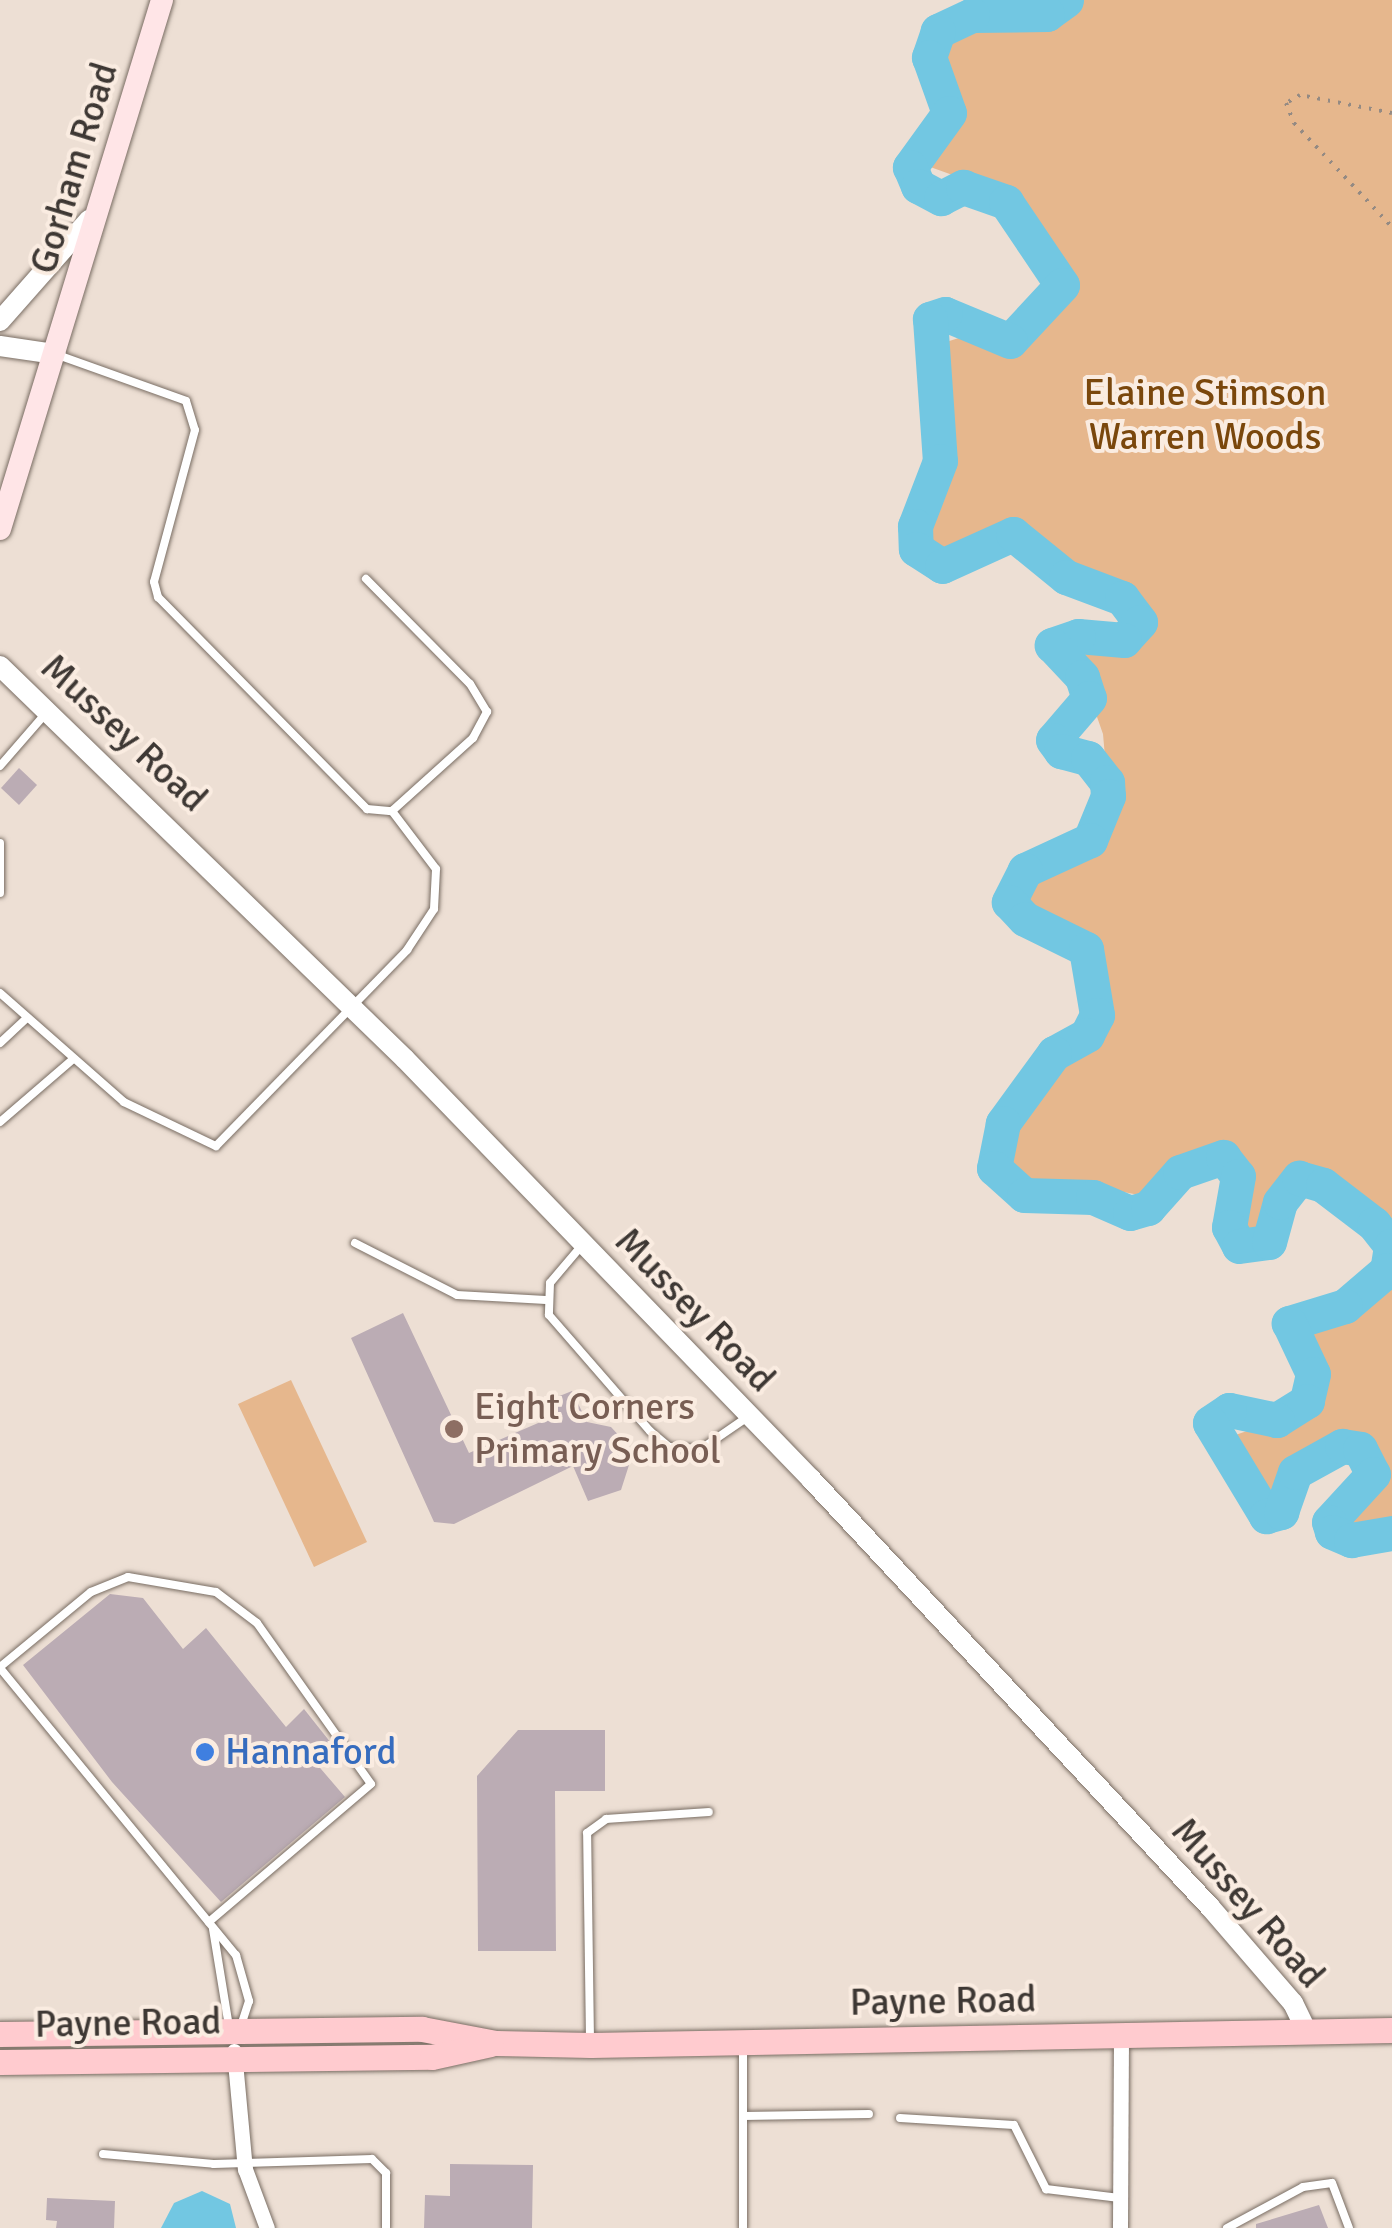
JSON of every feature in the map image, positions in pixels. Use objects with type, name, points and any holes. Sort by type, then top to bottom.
[{"type":"main road","name":"Gorham Road","points":[[0,529],[162,0]]},
{"type":"main road","name":"Payne Road","points":[[0,2034],[422,2029],[496,2043],[590,2045],[1392,2030]]},
{"type":"main road","name":"Payne Road","points":[[0,2062],[432,2057],[496,2043]]},
{"type":"street","points":[[0,321],[70,250],[102,197]]},
{"type":"street","points":[[0,346],[55,354]]},
{"type":"street","name":"Mussey Road","points":[[0,666],[348,1002],[749,1416],[1210,1907],[1293,2003],[1307,2032]]},
{"type":"street","points":[[233,2032],[244,2163],[267,2228]]},
{"type":"street","points":[[1120,2228],[1121,2035]]},
{"type":"lane","points":[[55,354],[186,401],[195,430],[154,582],[158,596],[368,810],[392,811],[473,738],[487,712],[470,684],[366,579]]},
{"type":"lane","points":[[0,766],[48,710]]},
{"type":"lane","points":[[0,994],[124,1102],[216,1146],[348,1002],[407,950],[434,909],[436,869],[392,811]]},
{"type":"lane","points":[[0,843],[0,893]]},
{"type":"lane","points":[[0,1043],[26,1019]]},
{"type":"lane","points":[[0,1122],[72,1060]]},
{"type":"lane","points":[[355,1242],[456,1294],[546,1300]]},
{"type":"lane","points":[[546,1300],[583,1244]]},
{"type":"lane","points":[[546,1300],[566,1342],[669,1448],[702,1449],[749,1416]]},
{"type":"lane","points":[[211,1926],[221,2012],[233,2032],[248,2014],[245,1979],[211,1926],[0,1668],[91,1592],[128,1576],[216,1592],[256,1623],[371,1784],[211,1926]]},
{"type":"lane","points":[[590,2045],[587,1833],[606,1819],[710,1812]]},
{"type":"lane","points":[[742,2044],[743,2228]]},
{"type":"lane","points":[[743,2116],[868,2114]]},
{"type":"lane","points":[[900,2118],[1014,2124],[1046,2189],[1119,2198]]},
{"type":"lane","points":[[103,2154],[244,2163],[372,2160],[386,2173],[386,2228]]},
{"type":"lane","points":[[1230,2227],[1303,2188],[1332,2183],[1349,2228]]},
{"type":"path","points":[[1392,114],[1300,96],[1286,103],[1294,123],[1392,226]]},
{"type":"green space","name":"Elaine Stimson Warren Woods","points":[[1068,0],[1392,0],[1392,1237],[1324,1172],[1298,1167],[1260,1230],[1239,1237],[1239,1166],[1219,1144],[1187,1154],[1139,1195],[1072,1182],[1020,1183],[1001,1162],[1008,1127],[1105,1009],[1103,970],[1085,941],[1016,900],[1022,881],[1091,837],[1109,802],[1103,734],[1083,677],[1063,652],[1068,644],[1132,635],[1140,604],[1114,580],[1068,570],[1011,523],[954,552],[923,542],[952,435],[940,344],[965,336],[1004,350],[1023,342],[1064,278],[1056,257],[986,187],[908,159],[916,139],[959,125],[959,109],[937,68],[939,41],[981,16],[1049,18]]},
{"type":"green space","points":[[1392,1275],[1392,1527],[1360,1533],[1345,1523],[1366,1487],[1367,1454],[1356,1436],[1302,1458],[1279,1499],[1224,1439],[1307,1410],[1317,1396],[1318,1367],[1300,1335],[1303,1320],[1347,1313]]},
{"type":"green space","points":[[291,1380],[367,1542],[314,1567],[238,1404]]},
{"type":"water","points":[[202,2191],[230,2204],[236,2228],[161,2228],[174,2203]]},
{"type":"building","points":[[19,768],[37,785],[19,805],[1,788]]},
{"type":"building","points":[[403,1313],[469,1453],[559,1414],[552,1399],[572,1391],[587,1422],[611,1427],[623,1440],[629,1465],[621,1490],[588,1501],[573,1466],[454,1524],[434,1522],[351,1338]]},
{"type":"building","name":"Hannaford","points":[[110,1594],[143,1598],[183,1649],[206,1628],[286,1727],[304,1709],[331,1743],[315,1762],[345,1797],[221,1902],[112,1782],[23,1665]]},
{"type":"building","points":[[518,1730],[605,1730],[605,1791],[555,1791],[556,1951],[478,1951],[477,1776]]},
{"type":"building","points":[[450,2164],[533,2165],[532,2228],[424,2228],[425,2195],[450,2196]]},
{"type":"building","points":[[47,2198],[115,2201],[114,2228],[56,2228],[57,2221],[46,2220]]},
{"type":"building","points":[[1319,2205],[1328,2228],[1256,2228],[1256,2224]]},
{"type":"waterway","points":[[1066,0],[1047,14],[972,15],[938,31],[929,57],[949,113],[910,167],[918,186],[941,198],[963,187],[1006,202],[1062,285],[1010,341],[945,314],[930,319],[940,461],[915,526],[916,549],[942,566],[1013,534],[1066,577],[1122,598],[1140,622],[1124,640],[1078,636],[1052,645],[1082,677],[1089,698],[1053,740],[1061,751],[1088,758],[1107,782],[1108,796],[1090,840],[1025,870],[1009,902],[1025,919],[1086,949],[1097,1015],[1087,1035],[1054,1053],[1003,1123],[994,1168],[1024,1195],[1093,1197],[1130,1213],[1148,1208],[1180,1172],[1223,1157],[1238,1176],[1229,1227],[1239,1246],[1269,1242],[1280,1202],[1299,1178],[1323,1185],[1374,1224],[1391,1246],[1387,1270],[1345,1306],[1289,1323],[1313,1374],[1307,1401],[1277,1420],[1229,1410],[1210,1423],[1266,1516],[1281,1512],[1295,1472],[1342,1446],[1360,1449],[1373,1474],[1329,1522],[1332,1532],[1351,1540],[1392,1533]]},
{"type":"place","name":"Eight Corners Primary School","points":[[454,1429]]},
{"type":"place","name":"Hannaford","points":[[205,1752]]}]
